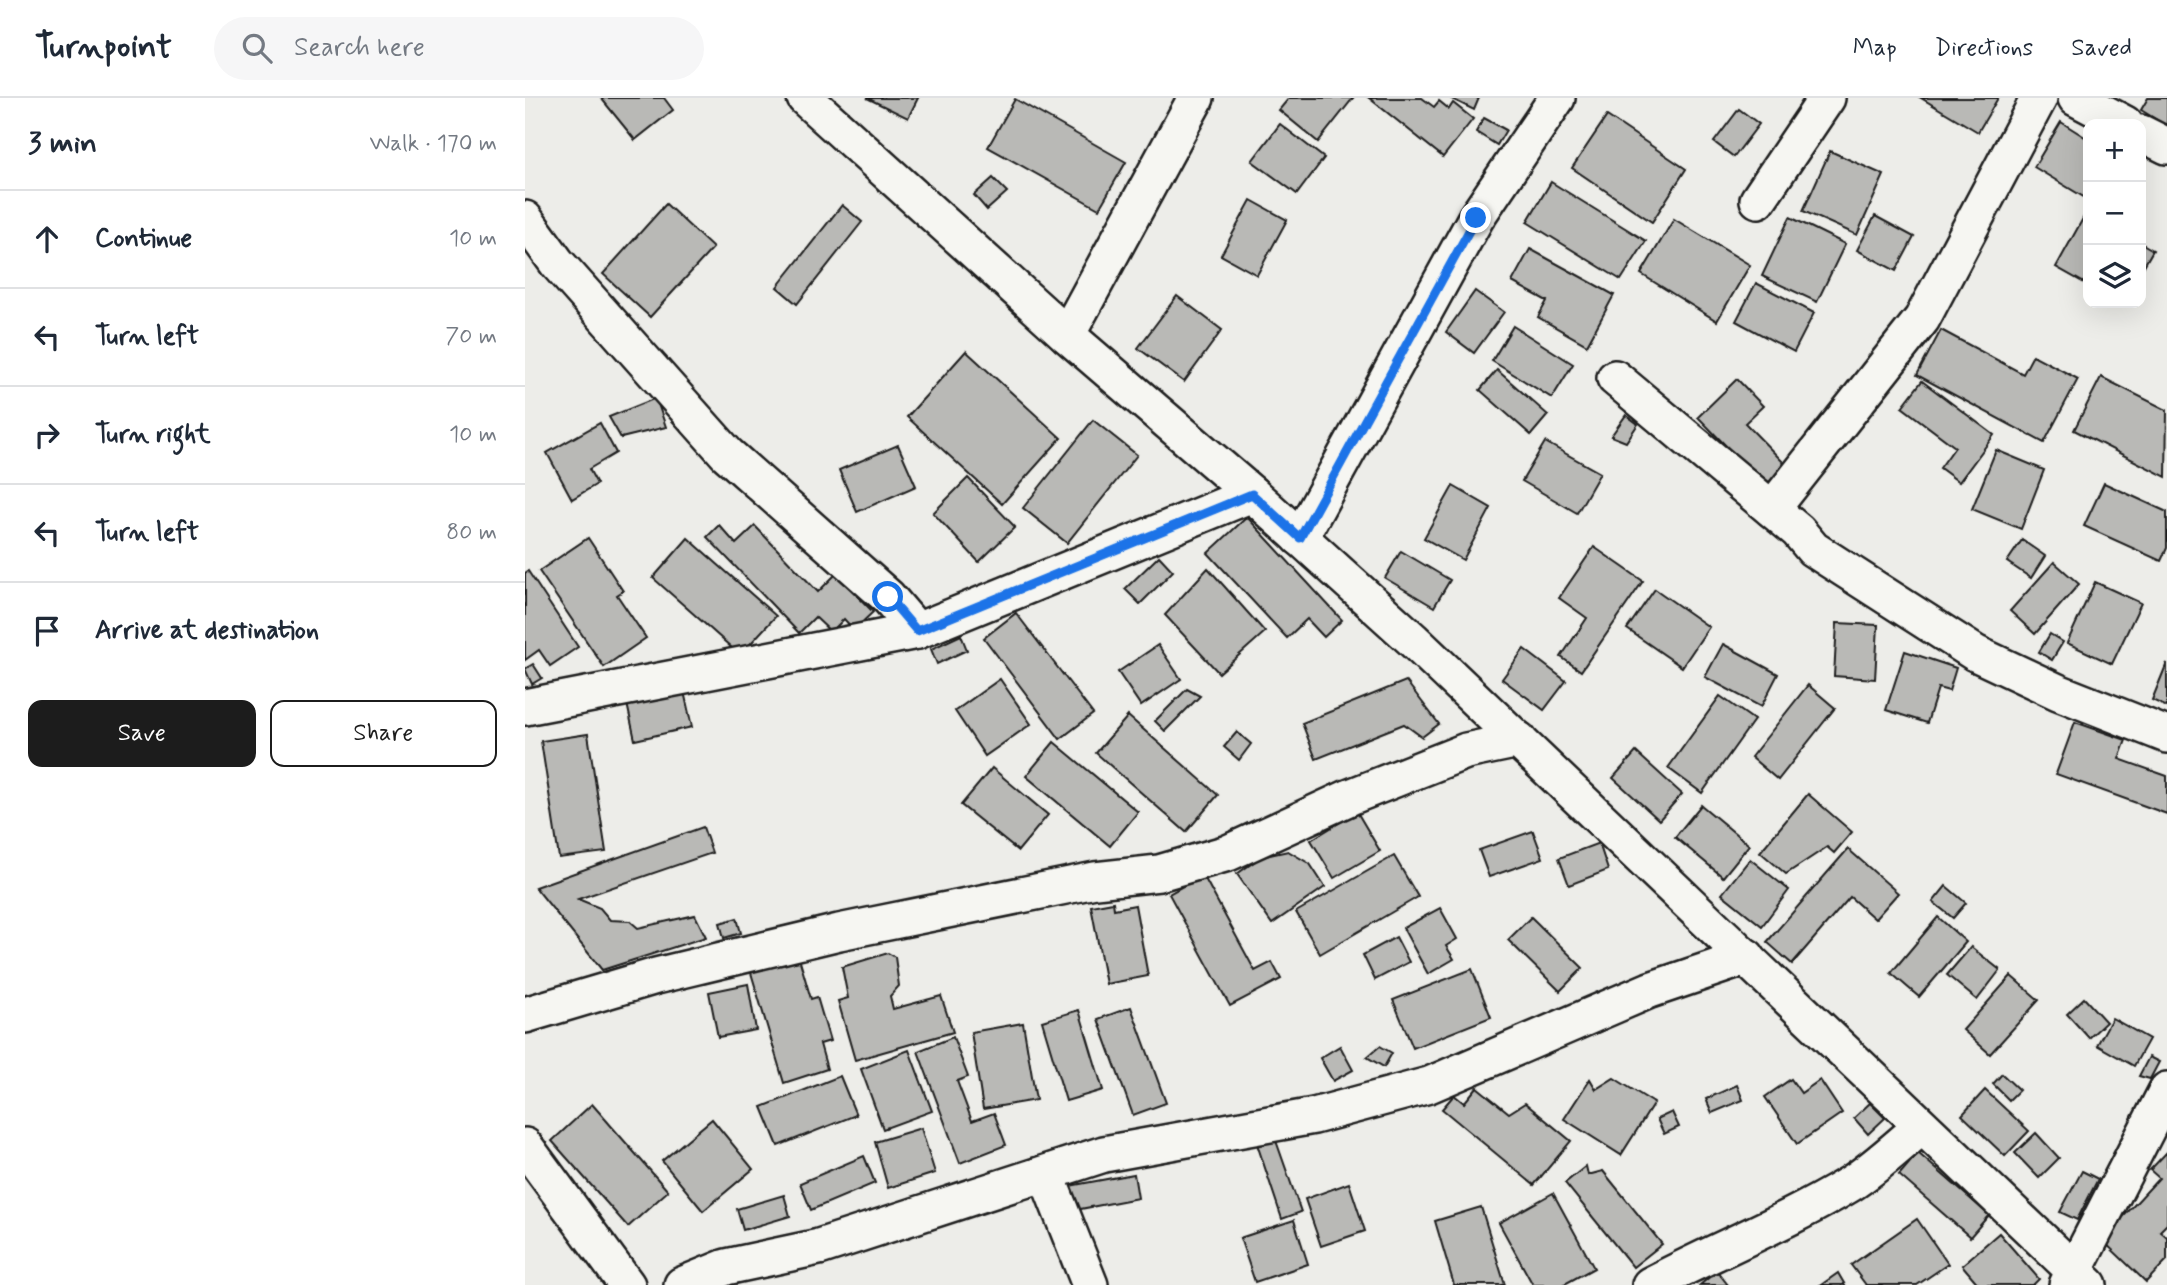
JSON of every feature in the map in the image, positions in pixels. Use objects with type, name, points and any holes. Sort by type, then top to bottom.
[{"type":"street","points":[[1067,335],[1196,98]]},
{"type":"street","points":[[1300,538],[1476,218],[1557,98]]},
{"type":"street","points":[[1758,200],[1827,98]]},
{"type":"street","points":[[1772,509],[1922,319],[2039,98]]},
{"type":"street","points":[[2076,98],[2116,119]]},
{"type":"street","points":[[824,104],[1067,335],[1252,494],[1519,740],[1747,957],[2078,1280],[2167,1090]]},
{"type":"street","points":[[2146,135],[2167,146]]},
{"type":"street","points":[[525,219],[557,263],[727,454],[860,571],[917,631]]},
{"type":"street","points":[[1615,378],[1798,531],[1813,549],[1975,653],[2057,692],[2167,735]]},
{"type":"street","points":[[527,702],[917,631],[1252,494]]},
{"type":"street","points":[[525,1015],[656,976],[839,932],[1095,880],[1159,873],[1229,853],[1350,797],[1466,751],[1519,740]]},
{"type":"street","points":[[682,1285],[726,1267],[818,1247],[1104,1154],[1314,1116],[1429,1085],[1650,990],[1747,957]]},
{"type":"street","points":[[1650,1285],[1699,1259],[1778,1224],[1853,1182],[1921,1127]]},
{"type":"street","points":[[525,1146],[627,1285]]},
{"type":"street","points":[[1046,1174],[1090,1285]]},
{"type":"building","points":[[601,98],[664,98],[673,110],[635,140]]},
{"type":"building","points":[[867,98],[918,98],[908,118]]},
{"type":"building","points":[[1289,98],[1353,98],[1318,142],[1279,110]]},
{"type":"building","points":[[1369,98],[1422,98],[1434,107],[1439,101],[1449,109],[1453,103],[1473,119],[1443,157]]},
{"type":"building","points":[[1450,98],[1479,98],[1474,110]]},
{"type":"building","points":[[1921,98],[1998,98],[1978,132]]},
{"type":"building","points":[[2148,98],[2167,98],[2167,126],[2141,110]]},
{"type":"building","points":[[1015,99],[1126,162],[1099,209],[988,147]]},
{"type":"building","points":[[1739,109],[1759,124],[1734,157],[1714,142]]},
{"type":"building","points":[[1607,116],[1686,169],[1652,222],[1572,168]]},
{"type":"building","points":[[1484,118],[1506,130],[1497,145],[1476,132]]},
{"type":"building","points":[[2061,122],[2083,136],[2083,197],[2034,167]]},
{"type":"building","points":[[1280,124],[1324,158],[1297,194],[1252,161]]},
{"type":"building","points":[[1830,151],[1884,175],[1857,235],[1803,211]]},
{"type":"building","points":[[993,178],[1007,192],[987,210],[974,195]]},
{"type":"building","points":[[1551,182],[1646,241],[1621,280],[1527,222]]},
{"type":"building","points":[[1251,200],[1287,220],[1257,275],[1221,255]]},
{"type":"building","points":[[666,204],[713,248],[650,317],[603,274]]},
{"type":"building","points":[[842,205],[862,222],[797,304],[777,287]]},
{"type":"building","points":[[1875,216],[1914,237],[1896,271],[1857,250]]},
{"type":"building","points":[[1790,217],[1845,244],[1817,302],[1762,276]]},
{"type":"building","points":[[2083,218],[2083,282],[2056,267]]},
{"type":"building","points":[[1674,219],[1750,265],[1717,321],[1641,274]]},
{"type":"building","points":[[2146,246],[2153,250],[2146,262]]},
{"type":"building","points":[[1530,249],[1614,295],[1587,345],[1538,317],[1547,301],[1512,282]]},
{"type":"building","points":[[1756,283],[1814,313],[1794,352],[1736,321]]},
{"type":"building","points":[[1475,291],[1504,312],[1474,353],[1446,332]]},
{"type":"building","points":[[1177,296],[1222,330],[1184,382],[1138,348]]},
{"type":"building","points":[[1513,326],[1573,364],[1552,398],[1492,361]]},
{"type":"building","points":[[1941,330],[2023,374],[2033,355],[2078,379],[2044,443],[1917,375]]},
{"type":"building","points":[[966,351],[1061,438],[1002,504],[907,417]]},
{"type":"building","points":[[1497,370],[1548,415],[1531,435],[1480,390]]},
{"type":"building","points":[[2101,377],[2167,410],[2166,477],[2074,430]]},
{"type":"building","points":[[1737,379],[1763,406],[1745,423],[1788,467],[1767,488],[1698,417]]},
{"type":"building","points":[[1922,381],[1994,435],[1959,482],[1940,468],[1955,447],[1902,407]]},
{"type":"building","points":[[656,398],[666,427],[621,438],[609,417]]},
{"type":"building","points":[[1626,415],[1638,424],[1626,442],[1611,436]]},
{"type":"building","points":[[1093,420],[1137,455],[1067,543],[1023,508]]},
{"type":"building","points":[[600,423],[616,453],[589,469],[597,484],[572,499],[547,453]]},
{"type":"building","points":[[1545,442],[1600,473],[1577,513],[1522,481]]},
{"type":"building","points":[[898,445],[916,486],[857,512],[839,470]]},
{"type":"building","points":[[1996,450],[2044,470],[2021,529],[1972,509]]},
{"type":"building","points":[[968,478],[1015,527],[979,562],[933,513]]},
{"type":"building","points":[[2104,483],[2167,512],[2167,548],[2161,561],[2084,526]]},
{"type":"building","points":[[1453,486],[1491,508],[1463,560],[1424,538]]},
{"type":"building","points":[[1247,517],[1342,620],[1324,637],[1307,619],[1287,638],[1208,553]]},
{"type":"building","points":[[719,525],[736,544],[755,526],[818,592],[836,574],[873,612],[854,630],[844,619],[831,632],[815,617],[799,633],[707,537]]},
{"type":"building","points":[[588,538],[623,591],[617,595],[646,638],[604,667],[539,571]]},
{"type":"building","points":[[688,538],[776,616],[740,655],[653,578]]},
{"type":"building","points":[[2022,540],[2045,556],[2031,578],[2007,562]]},
{"type":"building","points":[[1594,547],[1643,581],[1581,671],[1561,657],[1587,618],[1559,598]]},
{"type":"building","points":[[1401,551],[1450,580],[1434,607],[1385,578]]},
{"type":"building","points":[[1159,556],[1173,571],[1140,604],[1125,589]]},
{"type":"building","points":[[2054,562],[2079,584],[2035,634],[2010,611]]},
{"type":"building","points":[[1208,568],[1265,632],[1219,673],[1165,615]]},
{"type":"building","points":[[528,571],[578,647],[550,666],[539,650],[525,660],[525,573]]},
{"type":"building","points":[[2095,582],[2141,603],[2112,664],[2067,643]]},
{"type":"building","points":[[1655,589],[1709,627],[1682,667],[1627,629]]},
{"type":"building","points":[[1016,613],[1093,714],[1060,739],[984,638]]},
{"type":"building","points":[[1837,623],[1878,625],[1875,679],[1834,676]]},
{"type":"building","points":[[2050,634],[2063,642],[2052,660],[2039,652]]},
{"type":"building","points":[[961,635],[967,650],[937,664],[931,649]]},
{"type":"building","points":[[1723,644],[1778,674],[1761,707],[1705,677]]},
{"type":"building","points":[[1158,645],[1181,679],[1141,706],[1118,672]]},
{"type":"building","points":[[1524,649],[1566,681],[1544,710],[1502,679]]},
{"type":"building","points":[[1905,651],[1956,668],[1949,691],[1938,688],[1927,723],[1886,710]]},
{"type":"building","points":[[2167,663],[2167,707],[2152,700]]},
{"type":"building","points":[[533,664],[542,678],[532,684],[525,669]]},
{"type":"building","points":[[1000,679],[1031,724],[985,756],[955,711]]},
{"type":"building","points":[[1406,681],[1439,724],[1422,737],[1404,724],[1316,759],[1302,723]]},
{"type":"building","points":[[1808,685],[1835,708],[1778,780],[1751,757]]},
{"type":"building","points":[[683,687],[692,727],[635,740],[626,699]]},
{"type":"building","points":[[1187,689],[1200,696],[1165,731],[1155,721]]},
{"type":"building","points":[[1720,696],[1754,720],[1702,793],[1668,768]]},
{"type":"building","points":[[1128,716],[1218,795],[1186,832],[1096,753]]},
{"type":"building","points":[[2075,722],[2126,740],[2119,759],[2167,776],[2167,814],[2056,774]]},
{"type":"building","points":[[1237,732],[1251,744],[1239,760],[1224,747]]},
{"type":"building","points":[[588,734],[606,852],[559,858],[541,741]]},
{"type":"building","points":[[1054,742],[1138,812],[1110,846],[1026,776]]},
{"type":"building","points":[[1636,752],[1682,794],[1659,820],[1613,778]]},
{"type":"building","points":[[992,768],[1048,815],[1018,851],[961,805]]},
{"type":"building","points":[[1808,794],[1852,832],[1834,853],[1827,847],[1786,874],[1760,852]]},
{"type":"building","points":[[1701,805],[1749,845],[1723,877],[1675,837]]},
{"type":"building","points":[[1357,812],[1380,851],[1334,878],[1311,840]]},
{"type":"building","points":[[703,827],[712,853],[578,899],[600,908],[610,920],[630,921],[638,928],[695,915],[706,937],[602,970],[535,887]]},
{"type":"building","points":[[1533,831],[1543,858],[1489,877],[1479,850]]},
{"type":"building","points":[[1599,843],[1608,870],[1569,885],[1559,858]]},
{"type":"building","points":[[1848,849],[1898,893],[1875,919],[1850,897],[1792,964],[1767,942]]},
{"type":"building","points":[[1288,851],[1310,864],[1325,887],[1272,924],[1237,874],[1261,857]]},
{"type":"building","points":[[1394,856],[1418,897],[1320,954],[1296,912]]},
{"type":"building","points":[[1750,859],[1789,890],[1762,926],[1722,894]]},
{"type":"building","points":[[1203,875],[1255,971],[1272,962],[1281,979],[1230,1006],[1169,894]]},
{"type":"building","points":[[1946,886],[1966,903],[1953,918],[1933,902]]},
{"type":"building","points":[[1113,902],[1114,909],[1135,905],[1148,976],[1106,984],[1091,906]]},
{"type":"building","points":[[1440,908],[1457,939],[1446,946],[1454,959],[1428,974],[1403,928]]},
{"type":"building","points":[[1531,917],[1583,968],[1560,991],[1508,940]]},
{"type":"building","points":[[1938,917],[1966,942],[1919,997],[1891,973]]},
{"type":"building","points":[[737,918],[741,933],[724,938],[720,923]]},
{"type":"building","points":[[1396,937],[1409,962],[1375,980],[1363,955]]},
{"type":"building","points":[[1971,947],[2000,970],[1977,1000],[1947,975]]},
{"type":"building","points":[[797,951],[811,999],[817,997],[830,1041],[820,1044],[827,1069],[784,1083],[749,966]]},
{"type":"building","points":[[888,953],[895,957],[899,986],[890,996],[893,1009],[941,996],[953,1032],[855,1060],[838,1001],[848,998],[842,967]]},
{"type":"building","points":[[1472,969],[1491,1017],[1413,1048],[1393,1000]]},
{"type":"building","points":[[2011,976],[2039,1000],[1990,1054],[1963,1030]]},
{"type":"building","points":[[748,984],[756,1030],[718,1037],[709,992]]},
{"type":"building","points":[[2084,998],[2106,1022],[2089,1038],[2067,1014]]},
{"type":"building","points":[[1131,1007],[1166,1103],[1133,1115],[1098,1019]]},
{"type":"building","points":[[1079,1010],[1103,1090],[1066,1101],[1042,1021]]},
{"type":"building","points":[[2112,1018],[2149,1039],[2134,1066],[2097,1045]]},
{"type":"building","points":[[1023,1023],[1036,1100],[983,1109],[971,1032]]},
{"type":"building","points":[[953,1037],[968,1077],[957,1081],[972,1121],[994,1113],[1006,1145],[960,1163],[918,1051]]},
{"type":"building","points":[[1340,1046],[1353,1070],[1333,1081],[1320,1058]]},
{"type":"building","points":[[1380,1046],[1392,1053],[1384,1067],[1367,1057]]},
{"type":"building","points":[[909,1050],[932,1111],[883,1129],[861,1069]]},
{"type":"building","points":[[2149,1057],[2159,1062],[2150,1079],[2139,1076]]},
{"type":"building","points":[[2002,1074],[2019,1090],[2009,1100],[1993,1084]]},
{"type":"building","points":[[840,1076],[856,1115],[778,1146],[762,1107]]},
{"type":"building","points":[[1614,1078],[1654,1103],[1621,1155],[1564,1119],[1590,1079],[1596,1089]]},
{"type":"building","points":[[1791,1079],[1801,1093],[1820,1080],[1842,1113],[1797,1144],[1765,1097]]},
{"type":"building","points":[[1737,1085],[1743,1100],[1712,1113],[1706,1099]]},
{"type":"building","points":[[1477,1087],[1509,1113],[1525,1103],[1571,1141],[1534,1185],[1442,1109],[1454,1095],[1464,1103]]},
{"type":"building","points":[[1985,1090],[2029,1131],[2005,1156],[1962,1115]]},
{"type":"building","points":[[1870,1103],[1885,1118],[1868,1134],[1854,1118]]},
{"type":"building","points":[[592,1104],[668,1191],[628,1227],[552,1141]]},
{"type":"building","points":[[1672,1112],[1679,1127],[1664,1134],[1657,1119]]},
{"type":"building","points":[[712,1119],[753,1169],[703,1211],[662,1161]]},
{"type":"building","points":[[921,1128],[935,1173],[888,1188],[875,1142]]},
{"type":"building","points":[[2036,1133],[2059,1158],[2039,1178],[2015,1153]]},
{"type":"building","points":[[1274,1135],[1301,1212],[1282,1219],[1256,1141]]},
{"type":"building","points":[[2167,1152],[2167,1224],[2160,1231],[2167,1237],[2167,1260],[2146,1282],[2102,1240],[2159,1178],[2150,1170]]},
{"type":"building","points":[[1918,1153],[1989,1215],[1970,1237],[1899,1175]]},
{"type":"building","points":[[864,1156],[875,1183],[811,1210],[800,1183]]},
{"type":"building","points":[[1586,1166],[1588,1175],[1603,1171],[1662,1244],[1633,1267],[1565,1183]]},
{"type":"building","points":[[2082,1171],[2098,1179],[2077,1220],[2060,1212]]},
{"type":"building","points":[[1134,1174],[1138,1198],[1075,1210],[1064,1187]]},
{"type":"building","points":[[1349,1183],[1365,1231],[1321,1246],[1305,1199]]},
{"type":"building","points":[[1553,1193],[1594,1268],[1563,1285],[1533,1285],[1499,1223]]},
{"type":"building","points":[[784,1195],[790,1216],[743,1230],[737,1209]]},
{"type":"building","points":[[1481,1207],[1505,1285],[1454,1285],[1435,1221]]},
{"type":"building","points":[[1917,1219],[1948,1264],[1917,1285],[1866,1285],[1851,1265]]},
{"type":"building","points":[[1294,1220],[1308,1264],[1255,1282],[1240,1238]]},
{"type":"building","points":[[1999,1233],[2039,1279],[2033,1285],[1979,1285],[1962,1265]]},
{"type":"building","points":[[1717,1271],[1728,1285],[1700,1285]]},
{"type":"building","points":[[1838,1273],[1845,1285],[1821,1285]]},
{"type":"route","points":[[888,597],[917,631],[1252,494],[1300,538],[1476,218]]}]
